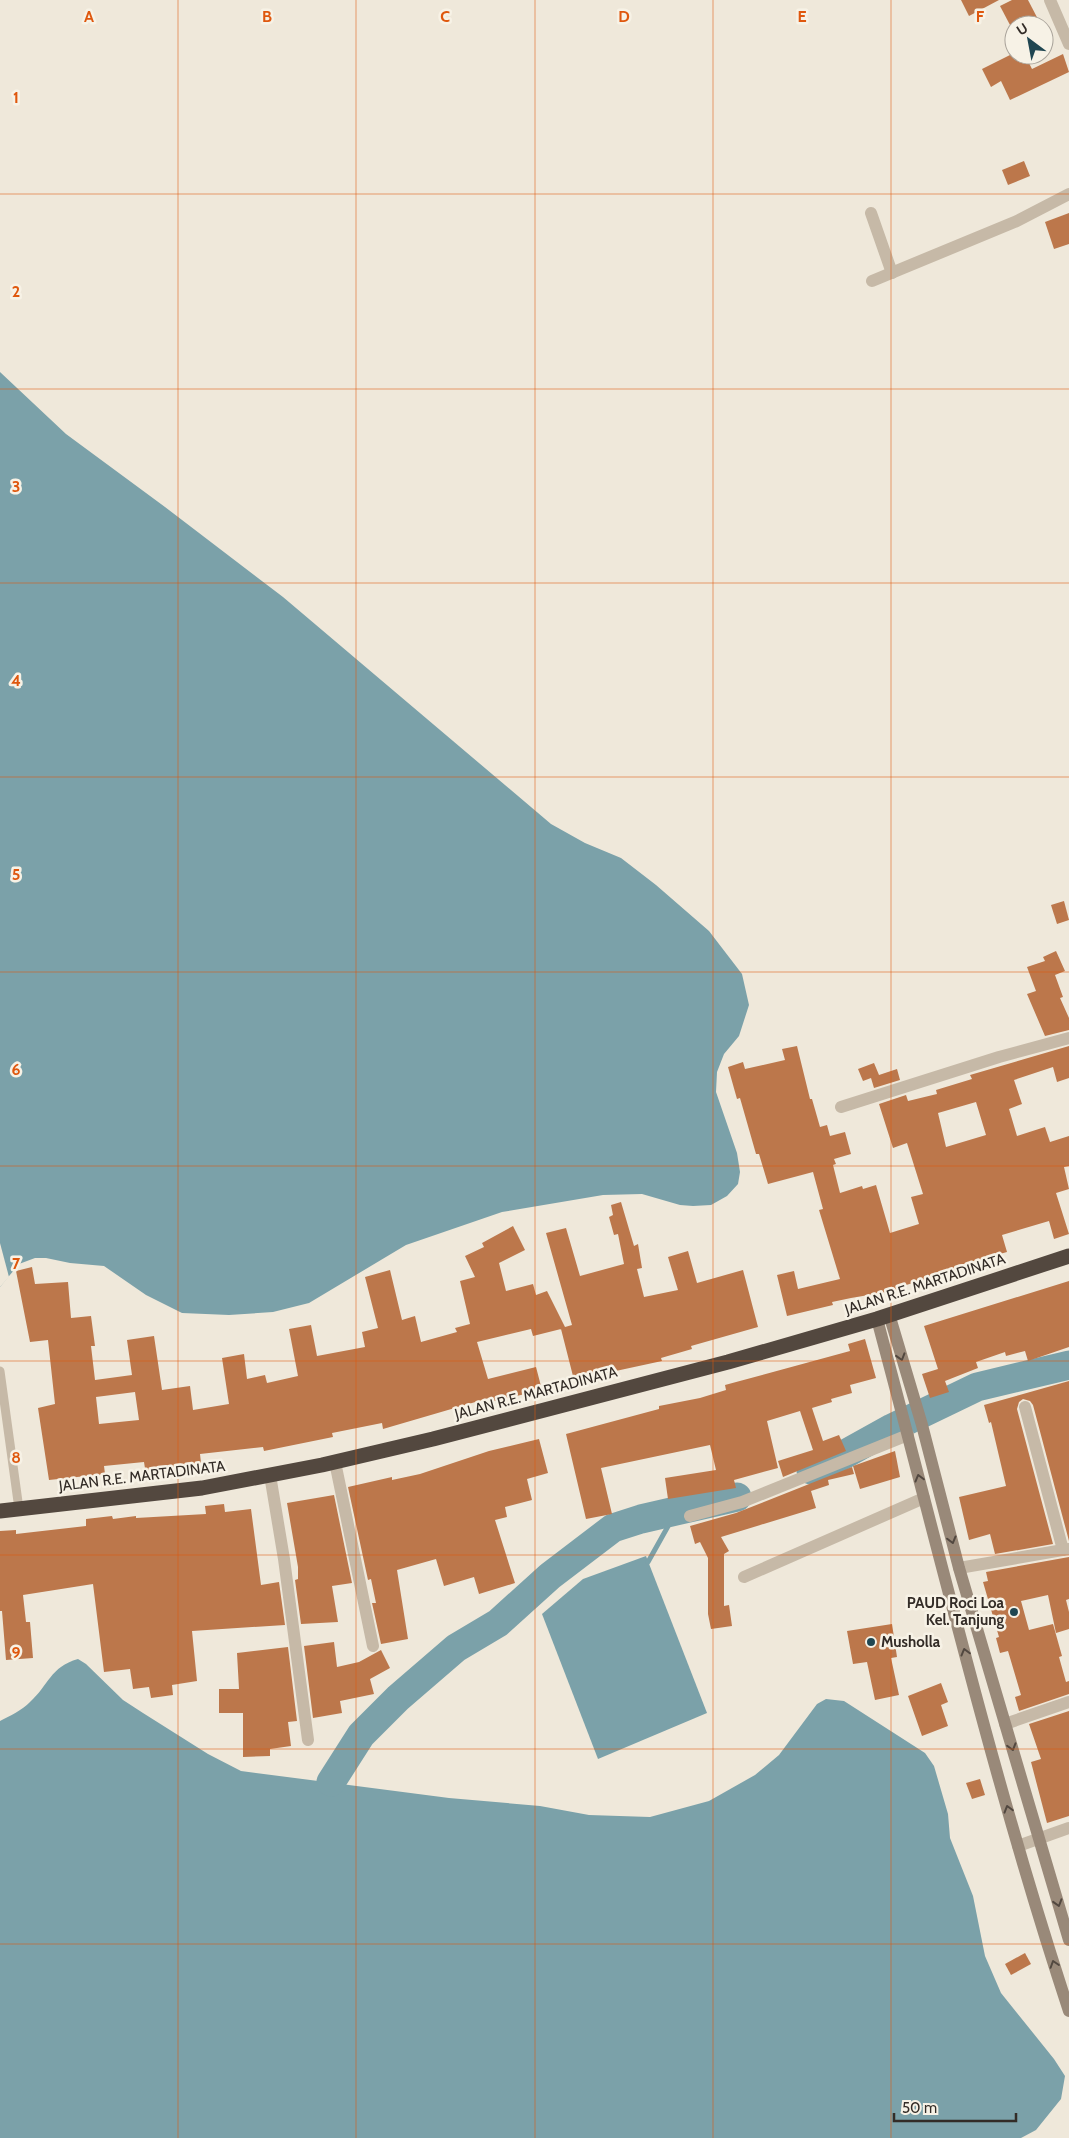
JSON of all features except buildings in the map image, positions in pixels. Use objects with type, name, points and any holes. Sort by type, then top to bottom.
[{"type":"highway","name":"JALAN R.E. MARTADINATA","points":[[0,1510],[202,1488],[335,1462],[728,1362],[883,1317],[1069,1256]]},
{"type":"street","points":[[1050,0],[1069,44]]},
{"type":"street","points":[[872,281],[1017,221],[1069,194]]},
{"type":"street","points":[[871,212],[892,273]]},
{"type":"street","points":[[841,1107],[990,1060],[1069,1038]]},
{"type":"street","points":[[883,1317],[922,1425],[959,1568],[1069,1940]]},
{"type":"street","points":[[883,1317],[899,1403],[924,1498],[1018,1846],[1069,2011]]},
{"type":"street","points":[[959,1568],[1066,1550],[1025,1407]]},
{"type":"street","points":[[690,1516],[742,1502],[907,1432]]},
{"type":"street","points":[[335,1462],[373,1646]]},
{"type":"street","points":[[270,1475],[284,1559],[308,1740]]},
{"type":"street","points":[[744,1577],[924,1498]]},
{"type":"street","points":[[1005,1724],[1069,1702]]},
{"type":"street","points":[[1018,1846],[1069,1828]]},
{"type":"lane","points":[[0,1371],[19,1509]]},
{"type":"water","points":[[0,372],[66,434],[283,597],[551,824],[585,843],[621,858],[656,885],[709,931],[742,974],[749,1005],[739,1036],[724,1054],[717,1072],[716,1092],[737,1153],[740,1172],[738,1184],[727,1196],[711,1205],[693,1206],[680,1205],[642,1194],[603,1195],[502,1212],[406,1245],[309,1303],[273,1312],[229,1315],[182,1313],[146,1295],[104,1266],[70,1263],[46,1258],[35,1258],[19,1264],[0,1287]]},
{"type":"water","points":[[646,1556],[707,1713],[598,1759],[542,1614],[583,1579]]},
{"type":"water","points":[[78,1659],[86,1664],[123,1700],[208,1754],[241,1771],[449,1798],[540,1806],[589,1815],[650,1817],[709,1801],[755,1775],[779,1755],[817,1704],[826,1699],[844,1701],[925,1753],[934,1766],[948,1814],[950,1838],[973,1896],[985,1956],[1001,1993],[1054,2059],[1065,2076],[1061,2099],[1036,2130],[1021,2138],[0,2138],[0,1721],[27,1705],[61,1667]]},
{"type":"pier","points":[[0,1243],[9,1277],[0,1287]]},
{"type":"waterway","points":[[811,1470],[829,1463],[892,1428],[977,1387],[1069,1365]]},
{"type":"waterway","points":[[331,1782],[361,1735],[398,1698],[456,1648],[498,1623],[550,1576],[613,1528],[641,1519],[737,1497]]},
{"type":"waterway","points":[[648,1562],[676,1512]]},
{"type":"place","name":"PAUD Roci Loa Kel. Tanjung","points":[[1014,1612]]},
{"type":"place","name":"Musholla","points":[[871,1642]]}]
